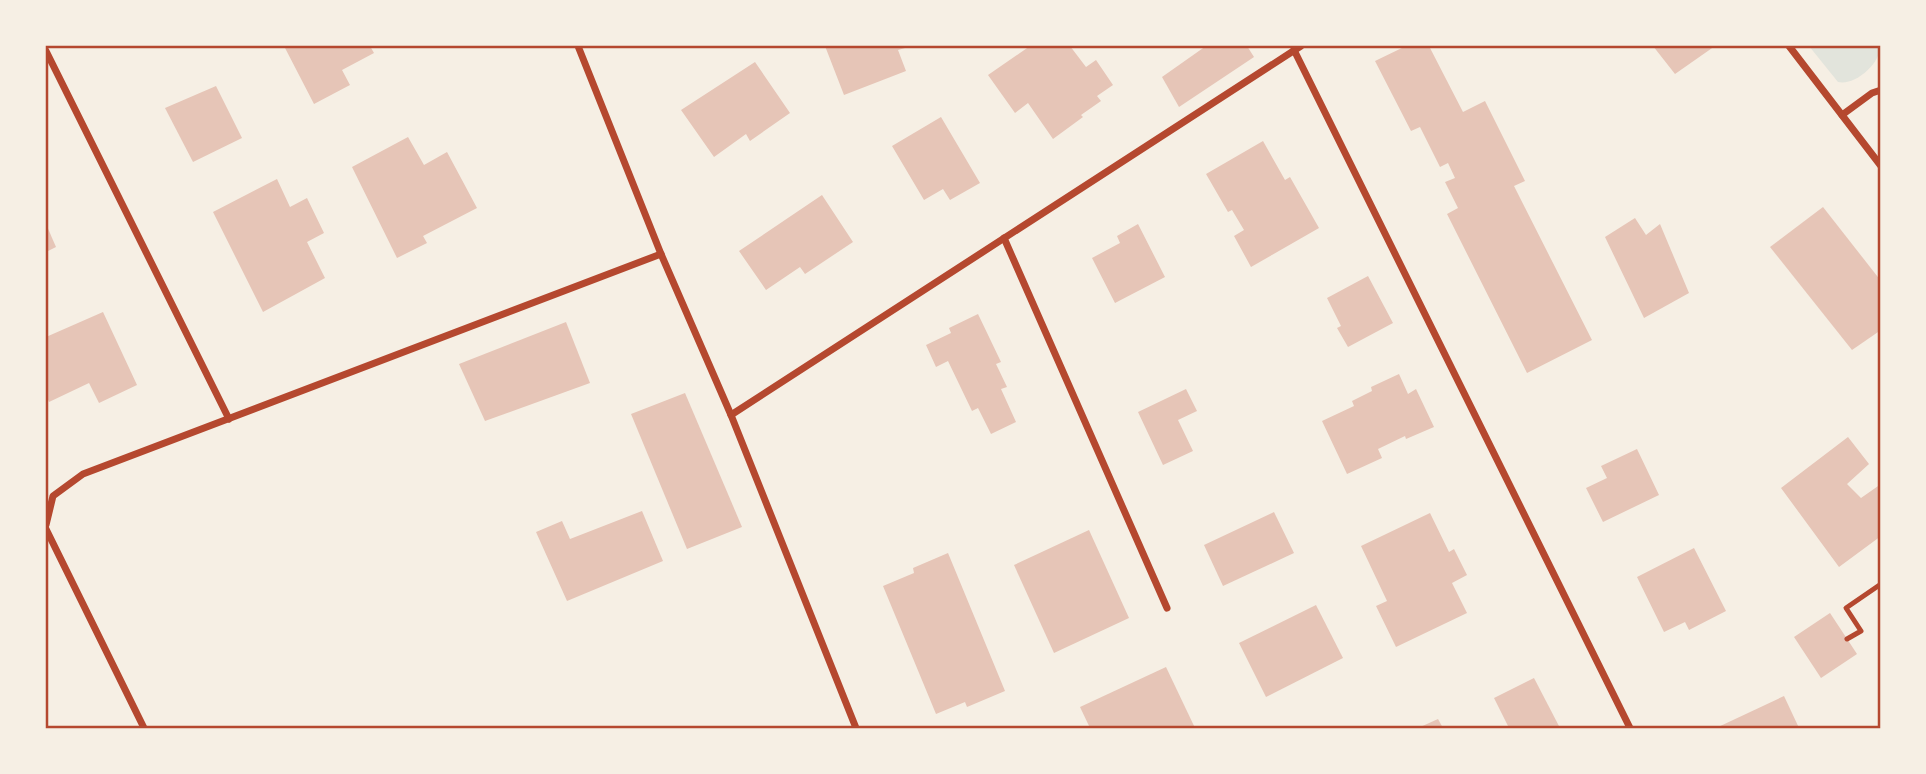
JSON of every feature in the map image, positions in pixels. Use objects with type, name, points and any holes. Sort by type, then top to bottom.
[{"type":"street","points":[[578,46],[731,415],[856,729]]},
{"type":"street","points":[[1788,46],[1881,166]]},
{"type":"street","points":[[731,415],[1297,48],[1630,729]]},
{"type":"street","points":[[46,51],[229,419]]},
{"type":"street","points":[[1842,116],[1872,93],[1881,90]]},
{"type":"street","points":[[1004,238],[1167,608]]},
{"type":"street","points":[[144,729],[46,527],[53,496],[83,474],[662,254]]},
{"type":"lane","points":[[1847,639],[1861,631],[1846,608],[1881,584]]},
{"type":"shaded area","points":[[1809,46],[1880,46],[1876,59],[1866,72],[1852,80],[1838,82]]},
{"type":"building","points":[[284,46],[370,46],[374,53],[342,70],[350,85],[314,104]]},
{"type":"building","points":[[825,46],[904,46],[905,48],[898,50],[906,71],[844,95]]},
{"type":"building","points":[[1030,46],[1070,46],[1086,67],[1096,60],[1113,85],[1097,96],[1101,101],[1053,139],[1028,103],[1015,113],[988,75]]},
{"type":"building","points":[[1206,46],[1247,46],[1254,57],[1179,107],[1162,77]]},
{"type":"building","points":[[1406,46],[1429,46],[1463,112],[1485,101],[1525,181],[1514,186],[1592,340],[1527,373],[1447,214],[1458,208],[1445,182],[1455,178],[1448,163],[1440,167],[1420,127],[1411,131],[1375,61]]},
{"type":"building","points":[[1653,46],[1715,46],[1675,74]]},
{"type":"building","points":[[755,62],[790,113],[750,141],[746,134],[714,157],[681,110]]},
{"type":"building","points":[[216,86],[242,138],[193,162],[165,108]]},
{"type":"building","points":[[941,117],[980,183],[950,200],[943,189],[924,200],[892,146]]},
{"type":"building","points":[[408,137],[424,165],[447,152],[477,208],[423,236],[427,243],[397,258],[352,167]]},
{"type":"building","points":[[1263,141],[1285,180],[1290,177],[1319,228],[1251,267],[1234,236],[1244,230],[1232,210],[1228,212],[1206,174]]},
{"type":"building","points":[[277,179],[290,207],[307,198],[324,233],[307,242],[325,278],[263,312],[213,212]]},
{"type":"building","points":[[822,195],[853,242],[805,274],[800,267],[766,290],[739,251]]},
{"type":"building","points":[[1823,207],[1881,281],[1881,330],[1852,350],[1770,247]]},
{"type":"building","points":[[1635,218],[1646,235],[1660,224],[1689,293],[1644,318],[1605,237]]},
{"type":"building","points":[[46,224],[56,247],[46,252]]},
{"type":"building","points":[[1138,224],[1165,277],[1115,303],[1092,258],[1120,243],[1117,236]]},
{"type":"building","points":[[1368,276],[1393,323],[1348,347],[1337,328],[1341,326],[1327,298]]},
{"type":"building","points":[[103,312],[137,385],[99,403],[89,383],[49,402],[46,395],[46,337]]},
{"type":"building","points":[[978,314],[1001,362],[996,364],[1007,387],[1001,389],[1016,422],[991,434],[978,408],[972,411],[948,361],[936,367],[926,345],[951,333],[949,328]]},
{"type":"building","points":[[566,322],[590,383],[485,421],[459,364]]},
{"type":"building","points":[[1399,374],[1408,394],[1416,389],[1434,427],[1406,439],[1405,436],[1378,449],[1382,458],[1347,474],[1322,421],[1354,406],[1352,401],[1372,391],[1371,387]]},
{"type":"building","points":[[1186,389],[1197,411],[1178,420],[1193,451],[1163,465],[1138,412]]},
{"type":"building","points":[[685,393],[742,527],[687,549],[631,414]]},
{"type":"building","points":[[1848,437],[1869,464],[1847,484],[1861,498],[1881,484],[1881,536],[1839,567],[1781,488]]},
{"type":"building","points":[[1637,449],[1659,495],[1603,522],[1586,488],[1607,478],[1601,466]]},
{"type":"building","points":[[642,511],[663,561],[567,601],[536,532],[562,521],[570,539]]},
{"type":"building","points":[[1274,512],[1294,553],[1223,586],[1204,545]]},
{"type":"building","points":[[1430,513],[1449,552],[1454,549],[1467,575],[1452,583],[1467,613],[1396,647],[1376,606],[1387,601],[1361,546]]},
{"type":"building","points":[[1089,530],[1129,618],[1054,653],[1014,565]]},
{"type":"building","points":[[1694,548],[1726,611],[1689,630],[1685,622],[1664,632],[1637,577]]},
{"type":"building","points":[[948,553],[1005,691],[967,707],[965,702],[936,714],[883,586],[914,573],[913,568]]},
{"type":"building","points":[[1316,605],[1343,658],[1266,697],[1239,643]]},
{"type":"building","points":[[1830,613],[1857,654],[1821,678],[1794,637]]},
{"type":"building","points":[[1166,667],[1195,728],[1090,728],[1080,707]]},
{"type":"building","points":[[1534,678],[1560,728],[1509,728],[1494,698]]},
{"type":"building","points":[[1784,696],[1799,728],[1716,728]]},
{"type":"building","points":[[1438,719],[1443,728],[1418,728]]}]
